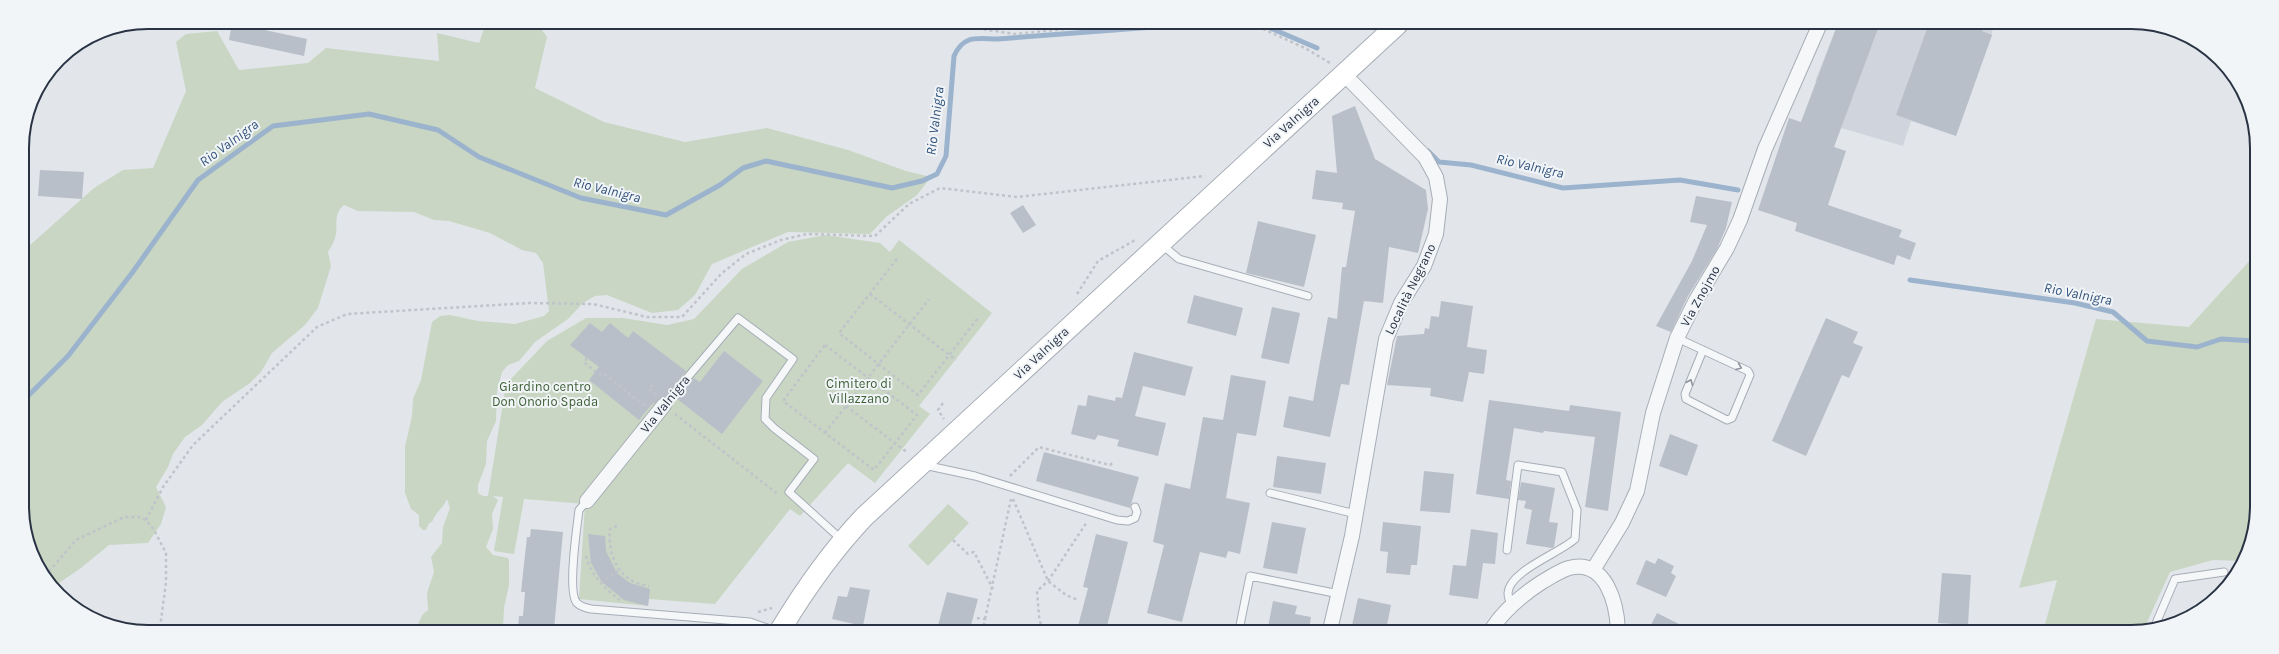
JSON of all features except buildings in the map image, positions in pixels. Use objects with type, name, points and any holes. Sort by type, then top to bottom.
[{"type":"main road","name":"Via Valnigra","points":[[783,625],[811,580],[842,540],[915,459],[1160,243],[1393,29]]},
{"type":"street","name":"Via Znojmo","points":[[1597,573],[1637,491],[1653,413],[1677,338],[1696,300],[1727,248],[1740,220],[1765,148],[1818,29]]},
{"type":"street","name":"Località Negrano","points":[[1331,625],[1356,514],[1386,339],[1401,303],[1424,266],[1436,234],[1440,199],[1436,177],[1425,157],[1344,74]]},
{"type":"street","name":"Via Valnigra","points":[[587,501],[660,410]]},
{"type":"street","points":[[1494,625],[1512,605],[1561,570],[1578,566],[1597,573],[1614,599],[1617,625]]},
{"type":"lane","points":[[1160,243],[1179,259],[1308,296]]},
{"type":"lane","name":"Via Valnigra","points":[[660,410],[738,318],[793,359],[766,398],[764,410],[765,419],[774,428],[814,459],[789,492],[798,500]]},
{"type":"lane","points":[[1677,338],[1703,350],[1748,371],[1750,375],[1732,418],[1727,420],[1686,399],[1685,394],[1703,350]]},
{"type":"lane","points":[[915,459],[1093,513],[1128,521],[1135,518],[1137,512],[1135,507]]},
{"type":"lane","points":[[1507,550],[1518,465],[1562,472],[1577,510],[1575,539],[1568,546],[1521,572],[1510,586],[1508,594],[1512,605]]},
{"type":"lane","points":[[1270,493],[1356,514]]},
{"type":"lane","points":[[798,500],[842,540]]},
{"type":"lane","name":"Via Valnigra","points":[[587,501],[579,510],[577,530],[572,588],[577,603],[584,608],[750,622],[759,625]]},
{"type":"lane","points":[[2156,622],[2175,578],[2224,572]]},
{"type":"lane","points":[[1240,625],[1250,576],[1339,594]]},
{"type":"path","points":[[982,29],[1015,34],[1067,29]]},
{"type":"path","points":[[1263,29],[1305,48],[1334,65],[1344,74]]},
{"type":"path","points":[[146,520],[163,487],[193,445],[317,327],[347,314],[529,303],[593,304],[647,317],[682,317],[721,274],[746,254],[781,240],[807,234],[875,236],[909,204],[940,188],[1017,198],[1209,176],[1230,179]]},
{"type":"path","points":[[897,259],[839,333],[918,395],[978,318]]},
{"type":"path","points":[[870,294],[956,360]]},
{"type":"path","points":[[825,433],[929,299]]},
{"type":"path","points":[[825,345],[917,415],[874,470],[825,433],[782,400],[825,345]]},
{"type":"path","points":[[587,358],[584,362],[598,374],[604,374],[660,410],[780,496],[798,500]]},
{"type":"path","points":[[943,404],[938,410],[944,420]]},
{"type":"path","points":[[846,406],[915,459]]},
{"type":"path","points":[[1001,485],[1039,447],[1110,465],[1114,462]]},
{"type":"path","points":[[984,625],[1012,497],[1048,581],[1066,596],[1078,600]]},
{"type":"path","points":[[1041,625],[1037,591],[1048,581],[1093,513]]},
{"type":"path","points":[[49,572],[76,540],[124,518],[139,518],[146,520],[154,530],[166,553],[166,582],[160,625]]},
{"type":"path","points":[[617,526],[610,529],[609,544],[619,570],[636,582],[649,586]]},
{"type":"path","points":[[577,530],[587,560],[601,583],[613,595],[641,613]]},
{"type":"path","points":[[953,540],[968,554],[974,552],[993,589]]},
{"type":"path","points":[[601,583],[619,570]]},
{"type":"path","points":[[977,618],[986,619]]},
{"type":"shaded area","points":[[1836,29],[1993,29],[1992,35],[1956,136],[1911,121],[1903,146],[1841,128],[1852,94],[1815,81]]},
{"type":"green space","points":[[484,29],[541,29],[547,37],[535,88],[604,122],[685,142],[767,128],[848,150],[906,171],[931,177],[917,195],[886,217],[870,234],[788,232],[712,264],[695,295],[678,310],[652,313],[607,295],[595,296],[583,303],[568,319],[535,342],[519,361],[508,365],[502,372],[497,391],[496,421],[487,441],[486,464],[478,485],[478,493],[483,496],[488,496],[506,384],[547,341],[586,318],[623,318],[667,325],[694,319],[742,269],[788,242],[826,235],[880,243],[890,252],[899,240],[992,313],[919,406],[930,414],[875,483],[848,463],[800,516],[790,509],[715,604],[649,599],[648,606],[579,599],[585,504],[524,499],[514,554],[494,551],[503,497],[493,496],[498,500],[492,514],[493,529],[486,547],[493,555],[508,558],[509,561],[509,585],[504,608],[503,625],[417,625],[423,614],[428,610],[427,593],[434,572],[431,557],[442,543],[443,527],[450,508],[447,499],[435,515],[432,522],[429,523],[426,530],[423,530],[419,526],[419,515],[411,509],[405,493],[405,447],[412,416],[413,399],[421,380],[432,322],[440,316],[450,315],[478,321],[515,324],[544,316],[549,311],[543,263],[536,253],[522,250],[490,233],[449,221],[434,220],[414,212],[358,211],[344,205],[338,213],[335,238],[328,252],[331,266],[318,308],[305,325],[272,353],[261,372],[250,383],[222,402],[202,425],[185,437],[173,454],[168,467],[156,487],[166,507],[161,524],[148,543],[109,545],[81,568],[58,583],[41,559],[31,529],[29,514],[29,246],[94,188],[123,170],[153,168],[186,91],[176,42],[186,34],[217,31],[239,70],[308,63],[326,48],[439,61],[437,33],[479,43]]},
{"type":"green space","points":[[2250,260],[2250,506],[2246,537],[2238,559],[2237,561],[2213,560],[2170,572],[2146,624],[2045,625],[2057,580],[2019,588],[2096,319],[2189,327]]},
{"type":"green space","points":[[948,504],[969,523],[928,566],[908,546]]},
{"type":"waterway","name":"Rio Valnigra","points":[[29,395],[68,356],[132,273],[198,180],[273,126],[369,114],[438,130],[479,157],[581,198],[666,215],[720,185],[743,168],[766,161],[892,188],[922,181],[937,174],[946,156],[954,56],[962,44],[972,39],[998,39],[1128,29]]},
{"type":"waterway","name":"Rio Valnigra","points":[[1273,29],[1317,48]]},
{"type":"waterway","name":"Rio Valnigra","points":[[1428,151],[1439,162],[1471,165],[1563,188],[1680,180],[1738,190]]},
{"type":"waterway","name":"Rio Valnigra","points":[[1910,280],[2075,303],[2113,312],[2147,341],[2197,347],[2221,339],[2250,341]]},
{"type":"park label","name":"Cimitero di Villazzano","points":[[859,390]]},
{"type":"park label","name":"Giardino centro Don Onorio Spada","points":[[545,394]]}]
